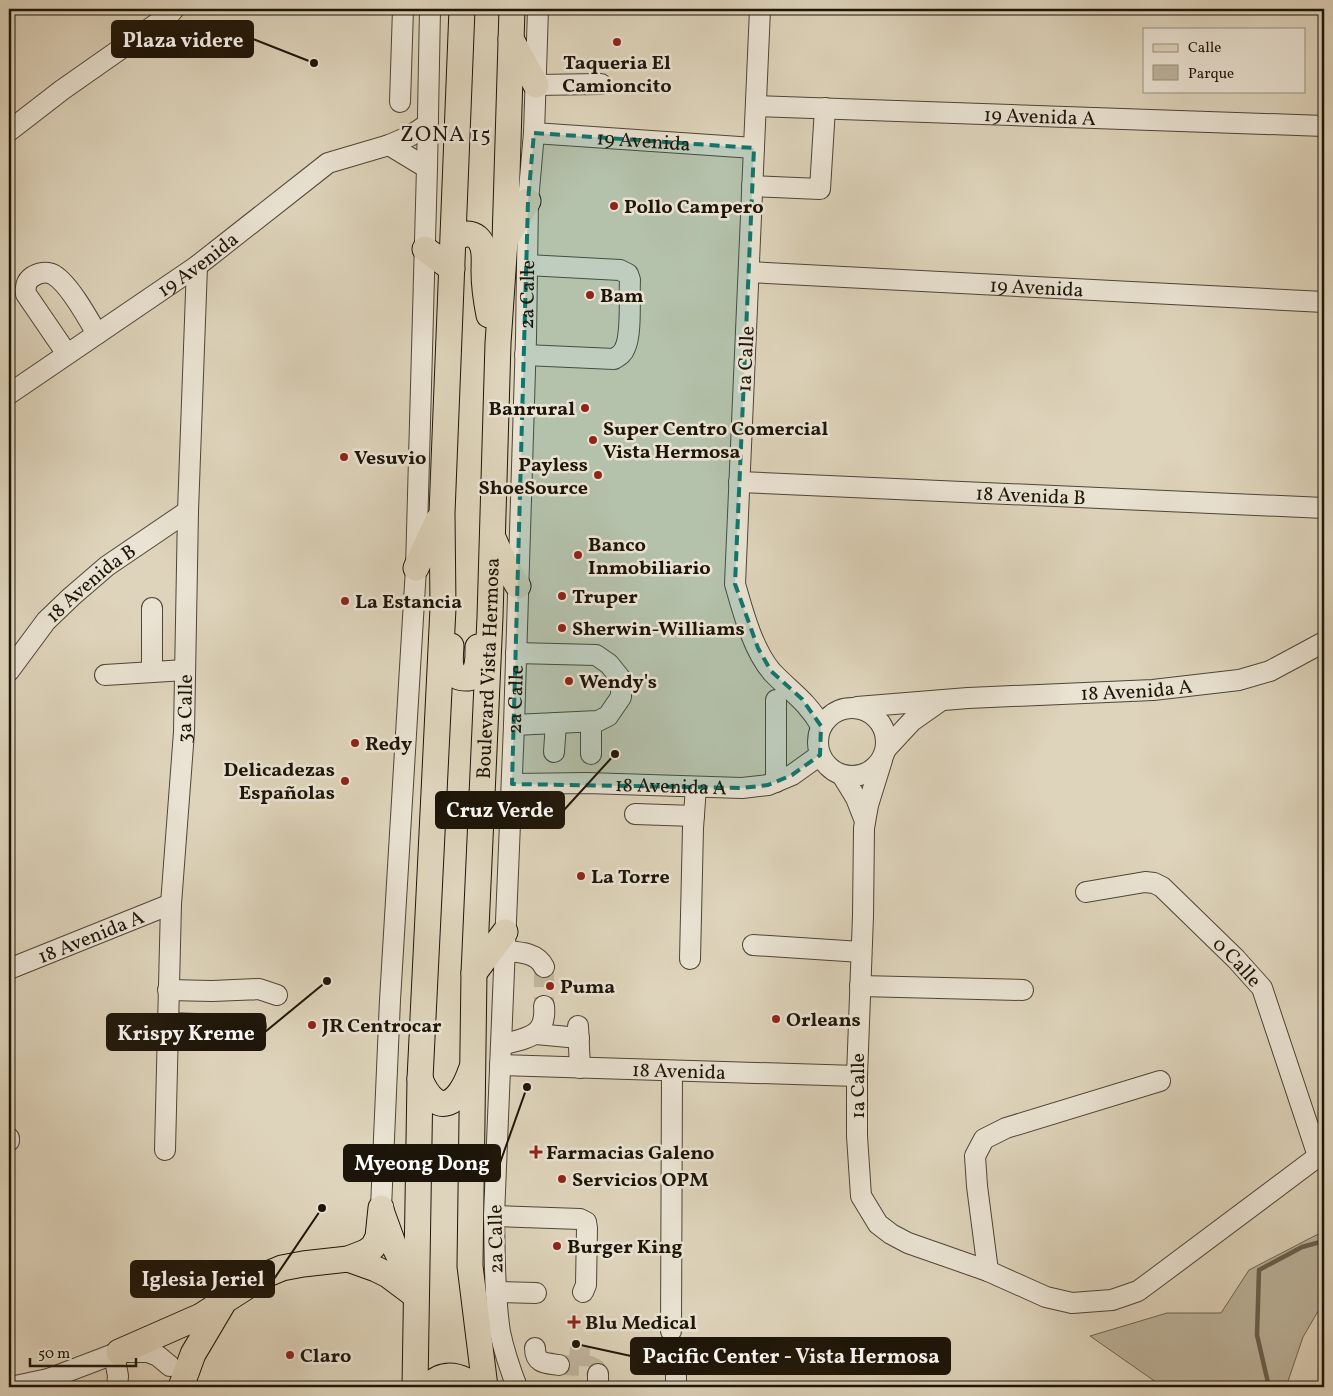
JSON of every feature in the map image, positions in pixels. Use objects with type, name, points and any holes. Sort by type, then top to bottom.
[{"type":"main road","points":[[415,1387],[420,1079],[443,608],[442,513],[462,9]]},
{"type":"main road","name":"Boulevard Vista Hermosa","points":[[485,1387],[470,1266],[474,973],[490,617],[498,343],[505,241],[512,9]]},
{"type":"main road","points":[[511,39],[536,85]]},
{"type":"main road","points":[[505,241],[528,201]]},
{"type":"main road","points":[[454,241],[462,234],[470,233],[477,237],[482,245],[484,287],[488,313],[498,343]]},
{"type":"main road","points":[[425,249],[452,269]]},
{"type":"main road","points":[[416,568],[442,513]]},
{"type":"main road","points":[[492,530],[495,543],[518,586]]},
{"type":"main road","points":[[442,568],[452,590],[450,664],[453,672],[458,677],[468,678],[476,671],[479,636],[490,617]]},
{"type":"main road","points":[[474,973],[505,942]]},
{"type":"main road","points":[[420,1079],[426,1092],[434,1101],[451,1102],[463,1090],[473,1066]]},
{"type":"main road","points":[[117,1353],[201,1316],[263,1276],[282,1268],[357,1257],[372,1247],[378,1237],[381,1208]]},
{"type":"main road","points":[[381,1208],[394,1246],[416,1292]]},
{"type":"main road","points":[[348,1259],[376,1268],[416,1292]]},
{"type":"main road","points":[[174,1382],[224,1301]]},
{"type":"main road","points":[[174,1382],[179,1345],[201,1316]]},
{"type":"main road","points":[[426,1387],[438,1378],[455,1376],[465,1380],[468,1387]]},
{"type":"street","points":[[400,102],[403,9]]},
{"type":"street","points":[[381,1208],[390,1000],[416,568],[430,9]]},
{"type":"street","name":"2a Calle","points":[[517,1387],[503,1346],[496,1292],[494,1216],[514,725],[528,201],[534,133],[538,9]]},
{"type":"street","name":"1a Calle","points":[[760,9],[734,584],[758,648],[785,696],[809,707],[821,726]]},
{"type":"street","points":[[9,131],[62,90],[171,12]]},
{"type":"street","points":[[536,85],[601,84]]},
{"type":"street","name":"19 Avenida A","points":[[756,106],[1324,126]]},
{"type":"street","points":[[752,186],[820,190],[825,108]]},
{"type":"street","name":"19 Avenida","points":[[9,394],[197,266],[328,163],[389,145],[410,136],[428,124]]},
{"type":"street","name":"19 Avenida","points":[[534,133],[754,148]]},
{"type":"street","points":[[389,145],[427,168]]},
{"type":"street","points":[[525,355],[614,359],[620,356],[625,349],[627,338],[630,280],[628,274],[620,270],[527,265]]},
{"type":"street","name":"3a Calle","points":[[165,1150],[171,904],[184,732],[188,511],[197,266]]},
{"type":"street","points":[[67,354],[26,294],[27,281],[32,277],[45,272],[54,275],[65,286],[97,334]]},
{"type":"street","name":"19 Avenida","points":[[749,272],[1324,302]]},
{"type":"street","name":"18 Avenida B","points":[[739,482],[1324,508]]},
{"type":"street","name":"18 Avenida B","points":[[9,671],[46,621],[70,597],[107,566],[188,511]]},
{"type":"street","points":[[152,608],[152,672]]},
{"type":"street","name":"18 Avenida A","points":[[851,707],[1153,690],[1239,680],[1270,671],[1324,642]]},
{"type":"street","points":[[514,725],[598,722],[608,716],[621,697],[621,679],[609,664],[596,655],[516,652]]},
{"type":"street","points":[[105,675],[185,670]]},
{"type":"street","points":[[776,782],[785,696]]},
{"type":"street","name":"1a Calle","points":[[785,696],[851,707]]},
{"type":"street","points":[[884,754],[886,738],[883,727],[877,718],[868,711],[851,707],[836,711],[827,717],[821,726],[818,735],[818,745],[820,755],[826,764],[842,775],[854,776],[865,774],[874,768],[912,721],[941,701]]},
{"type":"street","points":[[590,722],[591,754]]},
{"type":"street","points":[[554,752],[556,723]]},
{"type":"street","name":"1a Calle","points":[[884,754],[864,821],[862,952],[856,1076],[861,1196],[878,1224],[908,1243],[988,1271],[1046,1297],[1072,1303],[1112,1300],[1138,1291],[1321,1154]]},
{"type":"street","name":"18 Avenida A","points":[[512,784],[588,783],[742,788],[768,785],[776,782],[792,775],[820,755]]},
{"type":"street","name":"1a Calle","points":[[842,775],[856,798],[864,821]]},
{"type":"street","points":[[690,959],[696,787]]},
{"type":"street","points":[[635,814],[694,816]]},
{"type":"street","name":"0 Calle","points":[[1086,892],[1145,882],[1154,883],[1162,887],[1236,959],[1262,988],[1321,1154]]},
{"type":"street","name":"18 Avenida A","points":[[9,969],[171,904]]},
{"type":"street","points":[[505,942],[523,953],[535,957],[541,961],[544,967]]},
{"type":"street","points":[[753,945],[862,952]]},
{"type":"street","points":[[860,986],[1023,990]]},
{"type":"street","points":[[168,990],[259,990],[277,995]]},
{"type":"street","points":[[536,1034],[545,1016],[544,1006]]},
{"type":"street","points":[[168,1023],[256,1026]]},
{"type":"street","points":[[501,1045],[536,1034],[578,1032],[580,1068]]},
{"type":"street","name":"18 Avenida","points":[[500,1066],[856,1076]]},
{"type":"street","points":[[670,1330],[672,1072]]},
{"type":"street","points":[[988,1271],[975,1156],[984,1139],[1006,1128],[1160,1081]]},
{"type":"street","points":[[494,1216],[580,1219],[586,1222],[586,1284],[583,1292]]},
{"type":"street","points":[[496,1292],[536,1293]]},
{"type":"street","points":[[535,1348],[538,1360],[558,1365]]},
{"type":"street","points":[[12,1387],[49,1383],[117,1353],[148,1352],[158,1356],[174,1382]]},
{"type":"street","points":[[117,1353],[117,1387]]},
{"type":"highlighted area","points":[[534,133],[754,148],[735,584],[758,648],[771,671],[802,699],[821,726],[820,755],[792,775],[768,785],[742,788],[512,784],[528,201]]},
{"type":"green space","points":[[1324,1231],[1324,1301],[1303,1337],[1286,1387],[1163,1387],[1090,1336],[1167,1313],[1221,1313],[1249,1270]]},
{"type":"waterway","points":[[1269,1387],[1257,1335],[1259,1270],[1302,1247],[1324,1241]]},
{"type":"tunnel","points":[[544,967],[544,1006]]},
{"type":"tunnel","points":[[579,1366],[580,1347]]},
{"type":"tunnel","points":[[559,1365],[590,1366],[596,1369],[598,1374]]},
{"type":"place","name":"Taqueria El Camioncito","points":[[617,42]]},
{"type":"place","name":"Plaza videre","points":[[314,63]]},
{"type":"place","name":"Pollo Campero","points":[[614,206]]},
{"type":"place","name":"Bam","points":[[590,295]]},
{"type":"place","name":"Banrural","points":[[585,408]]},
{"type":"place","name":"Super Centro Comercial Vista Hermosa","points":[[593,440]]},
{"type":"place","name":"Vesuvio","points":[[344,457]]},
{"type":"place","name":"Payless ShoeSource","points":[[598,475]]},
{"type":"place","name":"Banco Inmobiliario","points":[[578,555]]},
{"type":"place","name":"Truper","points":[[562,596]]},
{"type":"place","name":"La Estancia","points":[[345,601]]},
{"type":"place","name":"Sherwin-Williams","points":[[562,628]]},
{"type":"place","name":"Wendy's","points":[[569,681]]},
{"type":"place","name":"Redy","points":[[355,743]]},
{"type":"place","name":"Cruz Verde","points":[[615,754]]},
{"type":"place","name":"Delicadezas Españolas","points":[[345,781]]},
{"type":"place","name":"La Torre","points":[[581,876]]},
{"type":"place","name":"Krispy Kreme","points":[[327,981]]},
{"type":"place","name":"Puma","points":[[550,986]]},
{"type":"place","name":"Orleans","points":[[776,1019]]},
{"type":"place","name":"JR Centrocar","points":[[312,1025]]},
{"type":"place","name":"Myeong Dong","points":[[527,1087]]},
{"type":"place","name":"Farmacias Galeno","points":[[536,1152]]},
{"type":"place","name":"Servicios OPM","points":[[562,1179]]},
{"type":"place","name":"Iglesia Jeriel","points":[[322,1208]]},
{"type":"place","name":"Burger King","points":[[557,1246]]},
{"type":"place","name":"Blu Medical","points":[[574,1322]]},
{"type":"place","name":"Pacific Center - Vista Hermosa","points":[[576,1344]]},
{"type":"place","name":"Claro","points":[[290,1355]]},
{"type":"district","name":"ZONA 15","points":[[446,133]]}]
